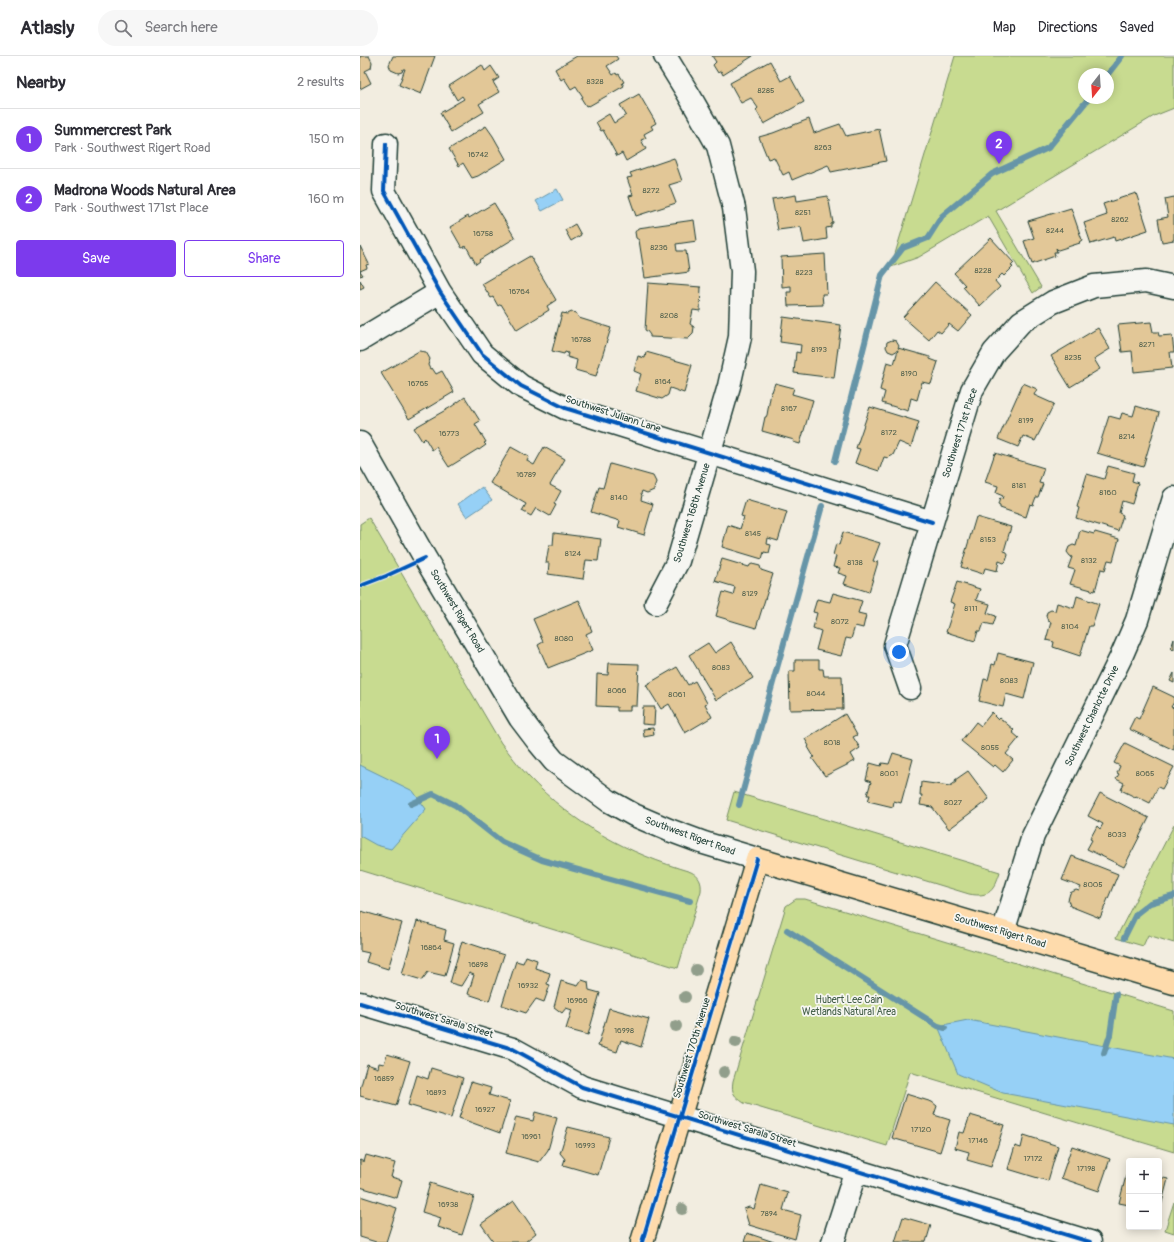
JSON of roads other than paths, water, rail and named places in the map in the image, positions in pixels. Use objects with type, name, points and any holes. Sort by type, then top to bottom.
[{"type":"main road","name":"Southwest Rigert Road","points":[[757,859],[1173,982]]},
{"type":"main road","name":"Southwest 170th Avenue","points":[[642,1242],[757,859]]},
{"type":"street","name":"Southwest 168th Avenue","points":[[656,603],[678,561],[729,386],[740,337],[742,271],[734,208],[718,146],[690,95],[665,56]]},
{"type":"street","name":"Southwest Juliann Lane","points":[[386,144],[384,190],[440,292],[482,354],[521,386],[566,408],[932,522]]},
{"type":"street","name":"Southwest 171st Place","points":[[910,688],[895,645],[972,390],[994,352],[1022,322],[1053,302],[1094,286],[1146,281],[1174,287]]},
{"type":"street","points":[[360,340],[440,292]]},
{"type":"street","name":"Southwest Rigert Road","points":[[360,443],[425,558],[520,718],[554,761],[609,801],[634,815],[704,843],[757,859]]},
{"type":"street","name":"Southwest Charlotte Drive","points":[[1004,932],[1033,836],[1121,658],[1137,620],[1174,498]]},
{"type":"street","name":"Southwest Sarala Street","points":[[360,1003],[513,1049],[582,1087],[679,1118],[856,1170],[1090,1242]]},
{"type":"street","points":[[833,1242],[856,1170]]},
{"type":"water","points":[[557,189],[563,200],[542,211],[536,201]]},
{"type":"water","points":[[482,487],[492,500],[467,517],[458,504]]},
{"type":"water","points":[[360,765],[413,791],[426,809],[391,849],[376,845],[360,836]]},
{"type":"water","points":[[968,1020],[1174,1059],[1174,1125],[1003,1093],[958,1074],[938,1026]]},
{"type":"waterway","points":[[1113,68],[1122,56]]},
{"type":"waterway","points":[[835,461],[882,275],[903,248],[928,238],[942,216],[992,174],[1048,148],[1084,104]]},
{"type":"waterway","points":[[739,805],[822,506]]},
{"type":"waterway","points":[[411,804],[433,794],[455,805],[502,842],[542,860],[690,901]]},
{"type":"waterway","points":[[1124,938],[1136,914],[1150,903],[1174,896]]},
{"type":"waterway","points":[[787,930],[938,1026],[945,1028]]},
{"type":"waterway","points":[[1104,1053],[1110,1035],[1116,994]]},
{"type":"place","name":"Madrona Woods Natural Area","points":[[999,164]]},
{"type":"place","name":"Summercrest Park","points":[[437,759]]},
{"type":"park label","name":"Hubert Lee Cain Wetlands Natural Area","points":[[849,1006]]}]
